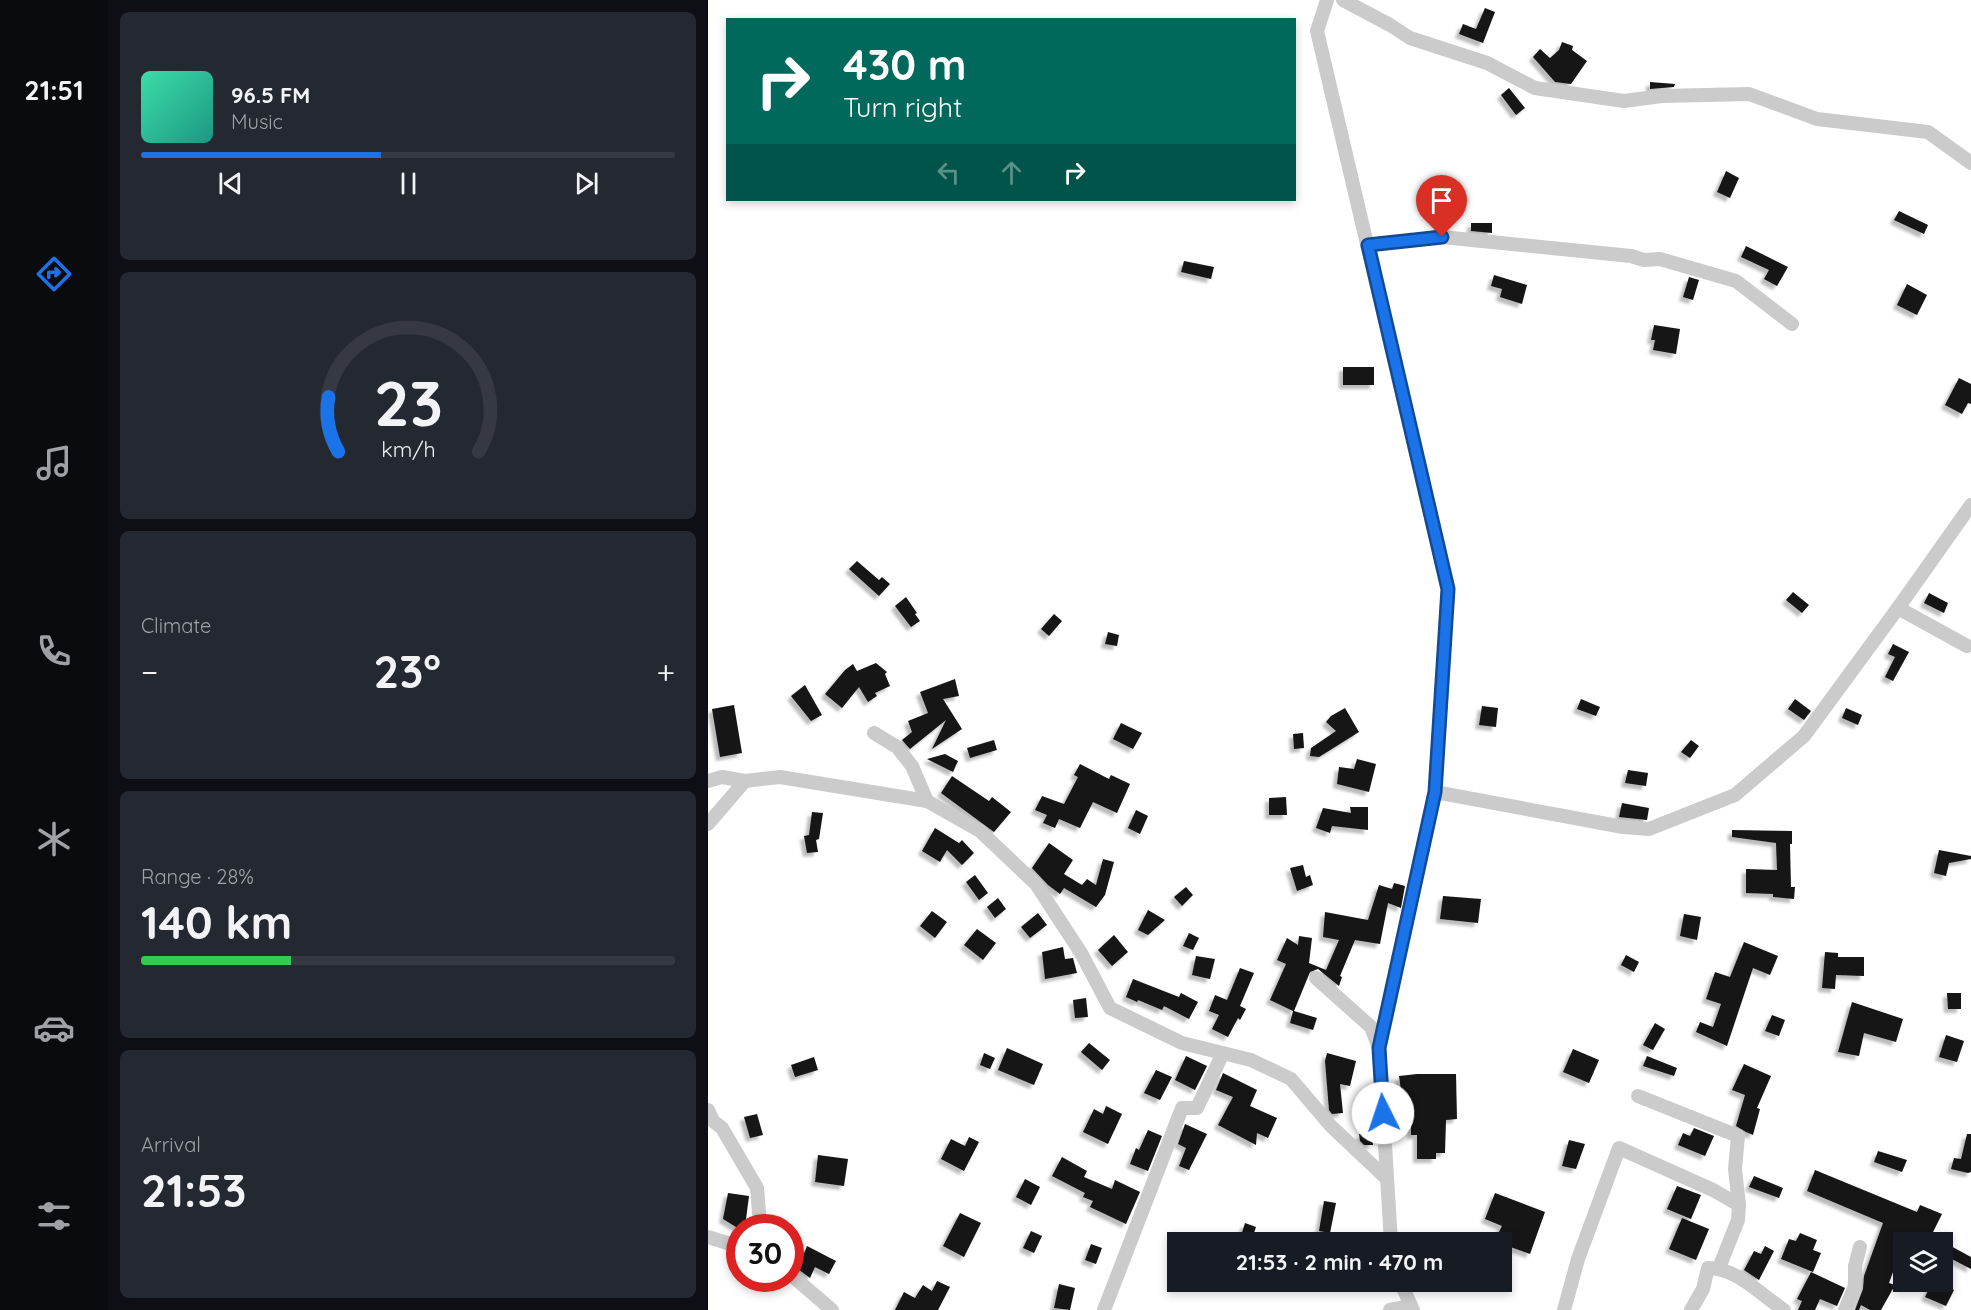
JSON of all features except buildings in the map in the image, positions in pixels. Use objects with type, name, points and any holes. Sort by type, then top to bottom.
[{"type":"street","points":[[1327,0],[1317,31],[1448,589],[1435,792],[1379,1048],[1390,1232]]},
{"type":"street","points":[[1343,0],[1410,38],[1487,63],[1536,87],[1624,101],[1662,96],[1749,94],[1817,119],[1928,132],[1971,163]]},
{"type":"street","points":[[1368,245],[1442,237],[1631,256],[1644,260],[1660,259],[1736,280],[1792,324]]},
{"type":"street","points":[[1435,792],[1623,827],[1648,829],[1735,795],[1804,736],[1971,505]]},
{"type":"street","points":[[1898,609],[1967,646]]},
{"type":"street","points":[[874,733],[897,747],[912,766],[927,801]]},
{"type":"street","points":[[708,781],[722,777],[745,781],[780,777],[927,801],[980,831],[1036,884],[1081,953],[1110,1008],[1182,1043],[1251,1060],[1291,1079],[1331,1126],[1387,1179]]},
{"type":"street","points":[[708,824],[745,781]]},
{"type":"street","points":[[1316,978],[1371,1027],[1379,1048]]},
{"type":"street","points":[[1104,1310],[1182,1108],[1197,1108],[1223,1053]]},
{"type":"street","points":[[1638,1096],[1738,1136],[1735,1169],[1739,1205],[1738,1220],[1719,1268]]},
{"type":"street","points":[[708,1110],[713,1121],[722,1128],[757,1188],[759,1214]]},
{"type":"street","points":[[1564,1310],[1578,1259],[1619,1148],[1739,1205]]},
{"type":"street","points":[[708,1237],[726,1243]]},
{"type":"street","points":[[1845,1310],[1855,1286],[1855,1266],[1860,1247]]},
{"type":"street","points":[[1691,1310],[1703,1289],[1708,1268],[1719,1268],[1745,1282],[1784,1310]]},
{"type":"street","points":[[804,1286],[832,1310]]},
{"type":"street","points":[[1390,1310],[1412,1308],[1405,1292]]},
{"type":"route","points":[[1383,1113],[1379,1048],[1435,792],[1448,589],[1368,245],[1442,237]]}]
